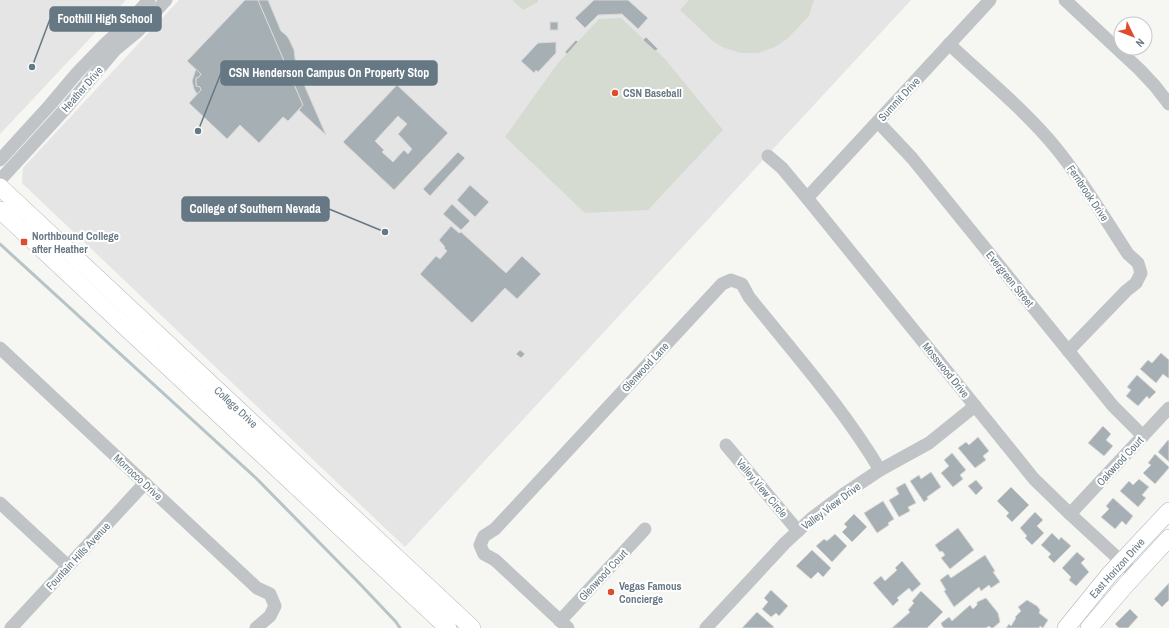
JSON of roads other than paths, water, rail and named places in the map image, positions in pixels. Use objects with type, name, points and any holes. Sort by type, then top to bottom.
[{"type":"main road","name":"College Drive","points":[[0,187],[472,628]]},
{"type":"main road","name":"College Drive","points":[[0,210],[448,628]]},
{"type":"main road","points":[[334,522],[346,509]]},
{"type":"main road","name":"East Horizon Drive","points":[[1066,628],[1121,562],[1169,510]]},
{"type":"main road","name":"East Horizon Drive","points":[[1089,628],[1169,536]]},
{"type":"street","name":"Heather Drive","points":[[0,180],[66,108],[115,50],[149,0]]},
{"type":"street","name":"Heather Drive","points":[[0,160],[77,73],[106,43],[125,34],[138,31],[166,0]]},
{"type":"street","name":"Summit Drive","points":[[808,198],[990,0]]},
{"type":"street","points":[[1065,0],[1139,69],[1169,104]]},
{"type":"street","name":"Fernbrook Drive","points":[[949,44],[1022,111],[1056,148],[1069,164],[1128,254],[1138,263],[1142,273],[1136,283],[1126,291],[1068,351]]},
{"type":"street","name":"Evergreen Street","points":[[878,122],[912,158],[1113,406],[1143,436]]},
{"type":"street","name":"Mosswood Drive","points":[[768,156],[782,168],[808,198],[1034,479],[1135,574]]},
{"type":"street","name":"Glenwood Lane","points":[[564,624],[495,560],[484,554],[480,546],[484,536],[494,529],[722,284],[731,280],[742,284],[749,297],[846,418],[880,470]]},
{"type":"street","name":"Morrocco Drive","points":[[0,348],[257,588],[270,594],[275,606],[270,616],[256,628]]},
{"type":"street","name":"Valley View Drive","points":[[706,628],[798,531],[844,494],[880,470],[929,443],[974,406]]},
{"type":"street","name":"Oakwood Court","points":[[1070,514],[1169,408]]},
{"type":"street","name":"Valley View Circle","points":[[726,445],[798,531]]},
{"type":"street","name":"Fountain Hills Avenue","points":[[11,628],[145,483]]},
{"type":"street","points":[[0,503],[68,566]]},
{"type":"street","name":"Glenwood Court","points":[[564,624],[645,529]]},
{"type":"waterway","points":[[0,244],[257,479],[361,585],[400,628]]},
{"type":"place","name":"Foothill High School","points":[[32,67]]},
{"type":"place","name":"CSN Baseball","points":[[615,93]]},
{"type":"place","name":"CSN Henderson Campus On Property Stop","points":[[198,131]]},
{"type":"place","name":"College of Southern Nevada","points":[[385,232]]},
{"type":"place","name":"Northbound College after Heather","points":[[24,242]]},
{"type":"place","name":"Vegas Famous Concierge","points":[[611,592]]}]
